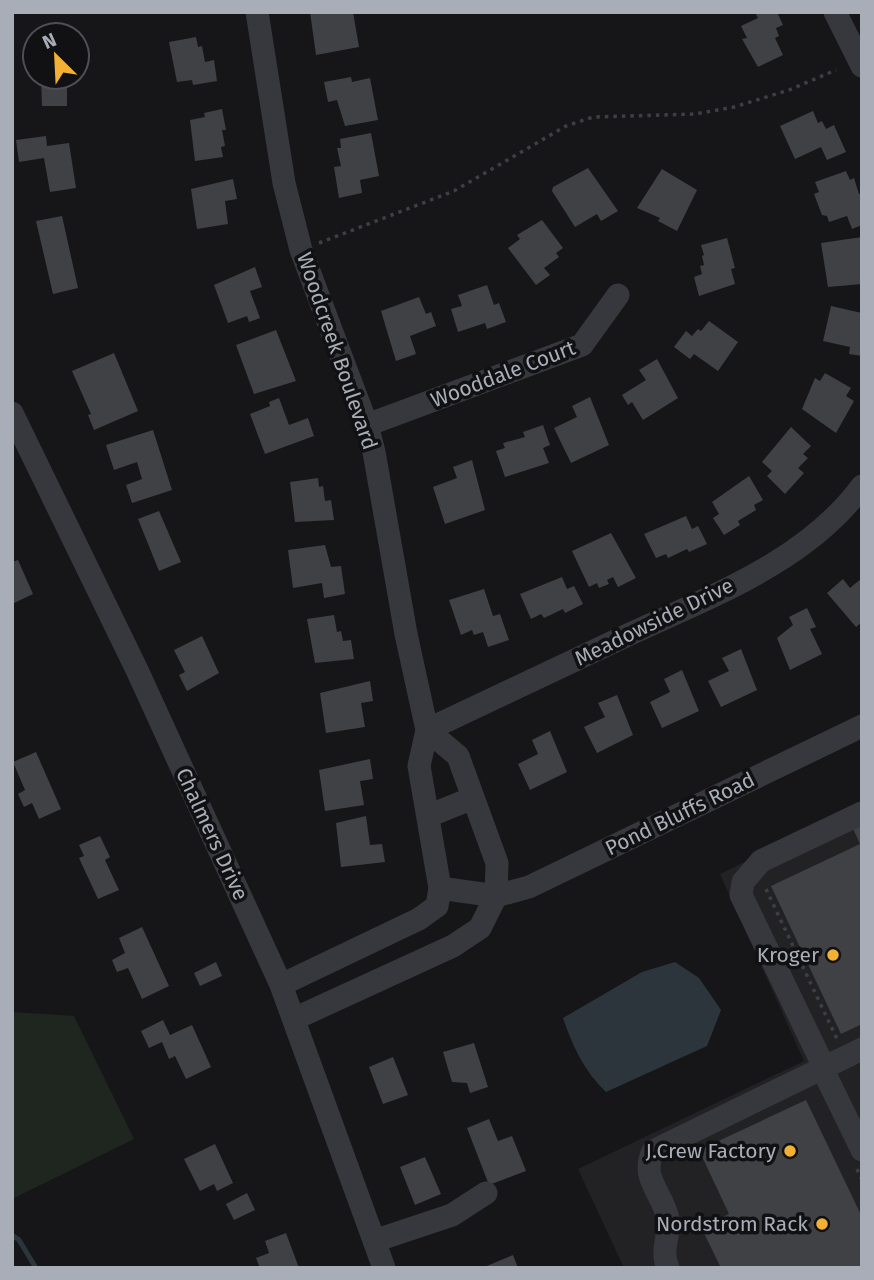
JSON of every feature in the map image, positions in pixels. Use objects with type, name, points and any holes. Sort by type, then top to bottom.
[{"type":"street","name":"Woodcreek Boulevard","points":[[257,12],[284,183],[301,250],[367,425],[427,730],[419,766],[440,888]]},
{"type":"street","points":[[835,12],[859,51]]},
{"type":"street","name":"Wooddale Court","points":[[367,425],[582,345],[618,295]]},
{"type":"street","name":"Chalmers Drive","points":[[12,413],[137,670],[281,985],[384,1268]]},
{"type":"street","name":"Meadowside Drive","points":[[427,730],[706,599],[781,559],[829,526],[862,486]]},
{"type":"street","name":"Pond Bluffs Road","points":[[496,896],[529,887],[862,726]]},
{"type":"street","points":[[294,1019],[453,946],[480,928],[496,896],[497,863],[458,756],[427,730]]},
{"type":"street","points":[[428,816],[473,798]]},
{"type":"street","points":[[858,1156],[823,1067],[741,895],[743,881],[761,861],[862,813]]},
{"type":"street","points":[[281,985],[419,919],[437,905],[440,888],[496,896]]},
{"type":"street","points":[[668,1268],[664,1258],[667,1215],[649,1177],[647,1164],[653,1151],[862,1049]]},
{"type":"street","points":[[374,1241],[452,1215],[486,1193]]},
{"type":"path","points":[[301,250],[454,191],[566,126],[593,117],[695,114],[734,107],[789,90],[836,70]]},
{"type":"path","points":[[766,889],[839,1042]]},
{"type":"path","points":[[858,1156],[862,1180]]},
{"type":"shaded area","points":[[862,805],[862,1268],[624,1268],[578,1169],[804,1061],[720,874]]},
{"type":"shaded area","points":[[675,962],[699,978],[721,1010],[707,1046],[606,1092],[591,1076],[580,1058],[563,1018],[642,972]]},
{"type":"shaded area","points":[[12,1012],[74,1016],[134,1139],[12,1199]]},
{"type":"building","points":[[310,12],[353,12],[359,47],[316,55]]},
{"type":"building","points":[[755,12],[777,12],[783,25],[776,28],[779,36],[775,38],[783,55],[758,67],[742,39],[747,38],[741,26],[758,18]]},
{"type":"building","points":[[196,37],[198,47],[202,46],[205,62],[214,60],[217,81],[193,85],[192,80],[177,82],[169,42]]},
{"type":"building","points":[[351,77],[352,82],[370,78],[378,120],[345,126],[337,100],[328,102],[324,82]]},
{"type":"building","points":[[41,91],[67,91],[67,106],[42,106]]},
{"type":"building","points":[[222,109],[226,130],[222,130],[225,146],[221,147],[223,157],[195,161],[190,120]]},
{"type":"building","points":[[813,111],[818,123],[822,121],[826,129],[834,125],[846,152],[827,160],[821,147],[795,159],[780,126]]},
{"type":"building","points":[[371,133],[379,176],[360,180],[362,193],[339,198],[334,167],[341,166],[337,148],[341,148],[340,139]]},
{"type":"building","points":[[46,136],[47,146],[69,143],[76,188],[50,192],[44,158],[19,162],[16,140]]},
{"type":"building","points":[[588,168],[618,211],[601,221],[597,214],[575,227],[552,191],[553,187]]},
{"type":"building","points":[[662,169],[697,190],[677,231],[658,221],[660,218],[637,208]]},
{"type":"building","points":[[846,171],[850,180],[854,178],[859,194],[862,193],[862,225],[852,229],[847,216],[829,222],[827,216],[822,215],[814,194],[819,192],[815,182]]},
{"type":"building","points":[[233,179],[237,199],[225,201],[228,224],[197,229],[191,189]]},
{"type":"building","points":[[62,216],[78,288],[53,294],[36,221]]},
{"type":"building","points":[[542,220],[563,248],[556,253],[559,257],[544,268],[550,275],[536,285],[508,248],[520,239],[517,235]]},
{"type":"building","points":[[862,237],[862,284],[828,287],[821,243]]},
{"type":"building","points":[[727,238],[735,268],[731,269],[735,284],[699,296],[694,277],[702,274],[700,266],[704,265],[701,245]]},
{"type":"building","points":[[255,267],[262,287],[250,291],[260,318],[249,322],[247,316],[228,323],[214,285]]},
{"type":"building","points":[[487,285],[494,305],[499,303],[506,322],[487,329],[485,323],[458,332],[451,309],[462,306],[458,295]]},
{"type":"building","points":[[419,297],[426,314],[431,312],[436,326],[410,336],[416,354],[396,361],[381,311]]},
{"type":"building","points":[[831,306],[862,313],[862,356],[849,354],[850,347],[823,341]]},
{"type":"building","points":[[709,321],[738,342],[718,371],[694,354],[690,359],[674,347],[686,331],[692,336],[698,329],[701,331]]},
{"type":"building","points":[[276,330],[296,381],[254,394],[236,345]]},
{"type":"building","points":[[114,353],[138,411],[94,430],[88,415],[91,414],[72,371]]},
{"type":"building","points":[[657,359],[678,398],[643,420],[632,402],[628,405],[622,395],[646,380],[639,370]]},
{"type":"building","points":[[825,373],[851,388],[846,396],[854,401],[836,433],[802,409],[815,378],[820,381]]},
{"type":"building","points":[[590,397],[609,445],[571,463],[554,428],[577,417],[572,406]]},
{"type":"building","points":[[279,398],[289,425],[308,418],[314,436],[265,454],[250,414],[270,406],[269,402]]},
{"type":"building","points":[[543,425],[550,445],[543,448],[549,463],[505,477],[496,451],[505,448],[503,443],[525,437],[523,432]]},
{"type":"building","points":[[791,427],[811,446],[803,454],[808,458],[798,468],[804,473],[785,494],[767,476],[772,471],[762,462]]},
{"type":"building","points":[[153,430],[172,490],[132,503],[126,485],[142,479],[137,462],[114,470],[106,445]]},
{"type":"building","points":[[472,460],[485,510],[445,524],[433,487],[457,478],[453,467]]},
{"type":"building","points":[[749,476],[763,500],[754,505],[756,510],[738,521],[740,525],[724,535],[713,518],[719,514],[712,502]]},
{"type":"building","points":[[318,478],[319,487],[323,486],[325,501],[331,500],[334,520],[295,522],[290,482]]},
{"type":"building","points":[[159,511],[181,562],[159,571],[138,519]]},
{"type":"building","points":[[686,516],[692,529],[698,526],[707,544],[668,558],[666,554],[656,558],[644,534]]},
{"type":"building","points":[[611,533],[636,578],[618,587],[613,577],[607,580],[609,584],[599,588],[597,583],[589,587],[572,551]]},
{"type":"building","points":[[325,545],[331,567],[341,566],[345,594],[324,598],[322,583],[293,588],[288,550]]},
{"type":"building","points":[[18,560],[33,594],[12,604],[12,562]]},
{"type":"building","points":[[562,577],[567,589],[574,586],[583,604],[565,613],[563,609],[544,618],[541,614],[531,619],[520,594]]},
{"type":"building","points":[[862,578],[862,622],[856,627],[827,593],[843,579],[850,588]]},
{"type":"building","points":[[484,589],[493,616],[500,614],[509,640],[488,647],[483,632],[474,635],[472,630],[461,635],[449,600]]},
{"type":"building","points":[[807,608],[816,627],[810,629],[822,654],[790,670],[777,638],[793,625],[789,617]]},
{"type":"building","points":[[334,615],[337,632],[341,631],[343,641],[351,640],[354,659],[315,663],[307,619]]},
{"type":"building","points":[[202,636],[219,673],[187,691],[179,675],[185,672],[174,650]]},
{"type":"building","points":[[741,649],[757,690],[721,707],[708,681],[729,671],[722,658]]},
{"type":"building","points":[[682,670],[699,711],[662,728],[650,702],[670,692],[664,679]]},
{"type":"building","points":[[370,681],[373,701],[361,703],[365,727],[326,733],[320,693]]},
{"type":"building","points":[[617,695],[633,735],[597,753],[584,727],[605,717],[598,703]]},
{"type":"building","points":[[550,731],[567,772],[530,790],[518,764],[538,754],[532,740]]},
{"type":"building","points":[[36,752],[61,809],[39,819],[32,803],[24,807],[18,794],[25,790],[13,762]]},
{"type":"building","points":[[370,759],[373,779],[360,781],[364,805],[325,811],[319,770]]},
{"type":"building","points":[[366,816],[370,845],[382,844],[385,862],[341,867],[336,823]]},
{"type":"building","name":"Kroger","points":[[862,819],[862,1024],[841,1034],[771,886],[860,844],[851,824]]},
{"type":"building","points":[[100,836],[110,857],[105,860],[119,890],[98,899],[79,858],[84,856],[79,845]]},
{"type":"building","points":[[142,927],[169,986],[142,999],[128,968],[117,972],[112,960],[125,953],[119,938]]},
{"type":"building","points":[[216,962],[222,976],[200,986],[194,973]]},
{"type":"building","points":[[163,1020],[170,1035],[192,1025],[211,1067],[186,1079],[175,1056],[169,1059],[162,1042],[149,1048],[141,1031]]},
{"type":"building","points":[[474,1043],[488,1087],[470,1093],[467,1083],[452,1082],[443,1052]]},
{"type":"building","points":[[393,1057],[408,1095],[383,1104],[369,1067]]},
{"type":"building","points":[[806,1100],[862,1217],[862,1268],[721,1268],[701,1227],[729,1214],[699,1150]]},
{"type":"building","points":[[489,1119],[498,1141],[512,1136],[526,1171],[489,1185],[467,1128]]},
{"type":"building","points":[[215,1144],[233,1183],[217,1191],[214,1184],[200,1191],[184,1159]]},
{"type":"building","points":[[425,1157],[441,1194],[415,1205],[400,1167]]},
{"type":"building","points":[[247,1193],[255,1210],[234,1220],[226,1204]]},
{"type":"building","points":[[286,1233],[299,1268],[260,1268],[256,1258],[269,1253],[265,1241]]},
{"type":"building","points":[[513,1255],[518,1268],[482,1268]]},
{"type":"waterway","points":[[12,1235],[19,1240],[36,1268]]},
{"type":"place","name":"Kroger","points":[[833,955]]},
{"type":"place","name":"J.Crew Factory","points":[[790,1151]]},
{"type":"place","name":"Nordstrom Rack","points":[[822,1224]]}]
